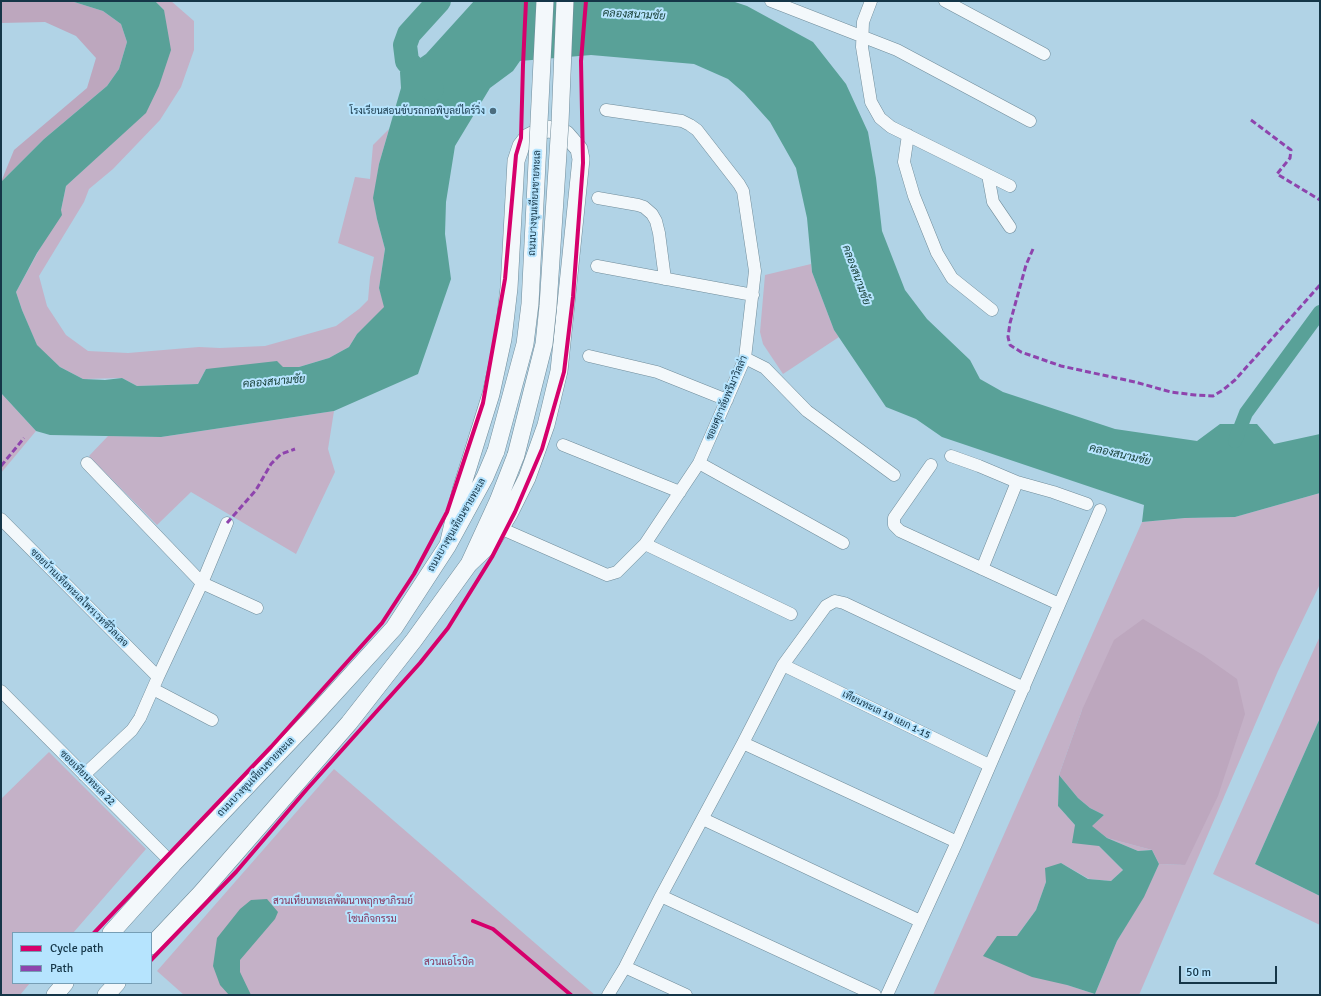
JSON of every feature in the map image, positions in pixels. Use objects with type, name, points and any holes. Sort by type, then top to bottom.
[{"type":"main road","name":"ถนนบางขุนเทียนชายทะเล","points":[[112,932],[173,864],[394,628],[448,546],[485,477],[496,451],[525,344],[530,304],[545,1]]},
{"type":"main road","name":"ถนนบางขุนเทียนชายทะเล","points":[[152,945],[201,893],[348,723],[414,640],[469,564],[498,501],[516,454],[544,344],[548,306],[560,123],[565,1]]},
{"type":"main road","points":[[448,546],[460,490],[491,394],[503,339],[509,288],[516,161],[521,146],[528,137],[536,132],[547,129],[557,130],[566,134],[580,149],[581,159],[559,371],[546,424],[527,478],[510,514],[490,543],[469,564]]},
{"type":"main road","points":[[55,995],[65,984]]},
{"type":"main road","points":[[106,995],[116,984]]},
{"type":"street","points":[[771,1],[897,50],[1030,121]]},
{"type":"street","points":[[871,1],[863,22],[862,47],[871,102],[880,118],[891,127],[1010,186]]},
{"type":"street","points":[[945,1],[1044,54]]},
{"type":"street","name":"ซอยศุภาลัยพรีมาวิลล่า","points":[[500,528],[607,575],[617,572],[645,544],[699,462],[745,358],[755,272],[743,191],[697,130],[690,125],[682,121],[606,110]]},
{"type":"street","points":[[908,135],[904,162],[914,196],[937,253],[952,278],[992,310]]},
{"type":"street","points":[[988,175],[993,202],[1010,227]]},
{"type":"street","points":[[598,198],[638,204],[652,214],[658,227],[665,279]]},
{"type":"street","points":[[597,266],[753,295]]},
{"type":"street","points":[[589,356],[657,372],[727,400]]},
{"type":"street","points":[[745,358],[765,368],[807,411],[894,475]]},
{"type":"street","points":[[563,445],[680,492]]},
{"type":"street","points":[[951,456],[1017,482],[1053,492],[1087,504]]},
{"type":"street","points":[[699,462],[842,543]]},
{"type":"street","points":[[87,463],[202,584],[257,608]]},
{"type":"street","points":[[931,465],[894,518],[894,525],[900,531],[1059,604]]},
{"type":"street","points":[[982,569],[1017,482]]},
{"type":"street","points":[[887,995],[957,842],[1100,510]]},
{"type":"street","name":"ซอยบ้านเทียทะเลไพรเวทซี่วิลเลจ","points":[[1,519],[158,677]]},
{"type":"street","points":[[84,775],[132,730],[140,718],[202,584],[227,523]]},
{"type":"street","points":[[645,544],[791,614]]},
{"type":"street","points":[[608,995],[625,967],[783,665],[826,606],[835,601],[844,603],[1024,688]]},
{"type":"street","name":"เทียนทะเล 19 แยก 1-15","points":[[783,665],[989,765]]},
{"type":"street","points":[[153,689],[212,720]]},
{"type":"street","name":"ซอยเทียนทะเล 22","points":[[1,691],[173,864]]},
{"type":"street","points":[[743,743],[957,842]]},
{"type":"street","points":[[703,819],[920,921]]},
{"type":"street","points":[[661,896],[875,995]]},
{"type":"street","points":[[625,967],[686,995]]},
{"type":"green space","points":[[155,1],[171,1],[194,21],[194,50],[181,87],[160,120],[113,169],[89,189],[84,202],[39,276],[47,306],[66,335],[88,351],[128,353],[199,347],[220,348],[265,346],[336,326],[359,309],[368,300],[374,257],[338,243],[355,177],[370,179],[373,145],[389,129],[379,164],[374,198],[377,219],[385,249],[379,288],[385,307],[357,334],[349,347],[329,358],[299,367],[206,369],[198,384],[137,386],[122,378],[83,379],[60,367],[37,346],[16,292],[61,210],[66,186],[145,113],[164,10]]},
{"type":"green space","points":[[811,264],[812,272],[834,330],[839,337],[783,374],[763,344],[760,332],[765,275]]},
{"type":"green space","points":[[1,393],[36,431],[1,473]]},
{"type":"green space","points":[[334,411],[328,449],[335,472],[296,554],[191,492],[157,525],[89,456],[108,436],[161,437]]},
{"type":"green space","points":[[1320,493],[1320,584],[1278,671],[1139,995],[933,995],[1142,522],[1185,518],[1235,517]],"holes":[[[1082,710],[1185,865],[1159,864],[1143,897],[1117,941],[1095,994],[1067,985],[997,936],[1017,936],[1036,910],[1046,882],[1061,863],[1089,879],[1111,881],[1123,870],[1075,825],[1058,806],[1059,775]]]},
{"type":"green space","points":[[1320,636],[1320,718],[1255,864],[1320,896],[1320,925],[1213,874]]},
{"type":"green space","points":[[49,752],[146,849],[74,932],[12,932],[12,984],[29,984],[20,995],[1,995],[1,799]]},
{"type":"green space","name":"สวนเทียนทะเลพัฒนาพฤกษาภิรมย์","points":[[334,769],[595,995],[184,995],[157,971]]},
{"type":"green space","points":[[1107,838],[1152,850],[1138,851]]},
{"type":"shaded area","points":[[1,1],[71,1],[103,11],[121,24],[127,42],[119,69],[107,86],[44,139],[1,182],[14,150],[87,88],[96,58],[76,36],[45,22],[1,23]]},
{"type":"shaded area","points":[[1143,619],[1203,655],[1237,679],[1245,714],[1218,796],[1185,865],[1159,864],[1152,850],[1107,838],[1091,826],[1104,815],[1090,808],[1078,798],[1059,775],[1082,710],[1114,640]]},
{"type":"water","name":"คลองสนามชัย","points":[[71,1],[155,1],[164,10],[171,50],[159,86],[146,113],[66,186],[61,210],[62,215],[37,253],[16,292],[37,345],[60,367],[83,379],[105,380],[122,378],[137,386],[198,384],[206,369],[277,361],[283,367],[299,367],[329,358],[349,347],[357,334],[384,307],[379,288],[385,249],[373,198],[379,164],[401,88],[400,72],[426,54],[474,1],[732,1],[747,6],[813,42],[846,84],[868,132],[876,178],[882,231],[905,290],[927,319],[970,360],[980,379],[1003,392],[1115,429],[1197,441],[1220,424],[1257,424],[1274,444],[1320,434],[1320,493],[1235,517],[1185,518],[1142,522],[1144,505],[942,437],[916,419],[886,407],[834,330],[812,272],[807,218],[796,168],[770,122],[744,93],[728,79],[694,64],[591,55],[520,61],[513,71],[490,88],[455,146],[446,202],[445,234],[451,279],[418,374],[334,411],[161,437],[50,435],[36,431],[1,393],[1,182],[44,139],[107,86],[119,69],[127,42],[121,24],[103,11]]},
{"type":"water","points":[[1320,718],[1320,896],[1255,864]]},
{"type":"water","points":[[1059,775],[1078,798],[1090,808],[1104,815],[1092,826],[1107,838],[1138,851],[1152,850],[1159,864],[1144,897],[1117,941],[1095,994],[1067,985],[1032,977],[983,956],[997,936],[1017,936],[1036,910],[1046,882],[1045,868],[1061,863],[1088,879],[1111,881],[1123,870],[1099,846],[1072,843],[1075,825],[1058,806]]},
{"type":"water","points":[[267,899],[278,912],[275,919],[240,960],[240,972],[251,995],[229,995],[220,985],[213,966],[217,938],[240,909],[251,900]]},
{"type":"waterway","points":[[432,89],[407,61],[405,45],[409,34],[439,1]]},
{"type":"waterway","points":[[1235,441],[1246,413],[1320,312]]},
{"type":"marked path","points":[[1251,120],[1291,150],[1290,158],[1277,174],[1320,200]]},
{"type":"marked path","points":[[1033,249],[1026,265],[1010,323],[1008,337],[1010,345],[1021,352],[1061,366],[1135,382],[1171,392],[1213,396],[1223,390],[1235,380],[1320,285]]},
{"type":"marked path","points":[[1,466],[24,438]]},
{"type":"marked path","points":[[227,523],[256,490],[271,464],[281,454],[295,449]]},
{"type":"cycle path","points":[[95,932],[271,747],[382,623],[414,574],[447,512],[483,403],[505,279],[516,155],[521,138],[526,1]]},
{"type":"cycle path","points":[[152,959],[236,872],[307,789],[420,663],[448,628],[492,557],[515,512],[542,449],[564,372],[573,297],[583,163],[581,61],[586,1]]},
{"type":"cycle path","points":[[473,921],[493,929],[571,995]]},
{"type":"place","name":"โรงเรียนสอนขับรถกอพิบูลย์ไดร์วิ่ง","points":[[493,111]]},
{"type":"park label","name":"โซนกิจกรรม","points":[[372,919]]},
{"type":"park label","name":"สวนแอโรบิค","points":[[449,962]]}]
